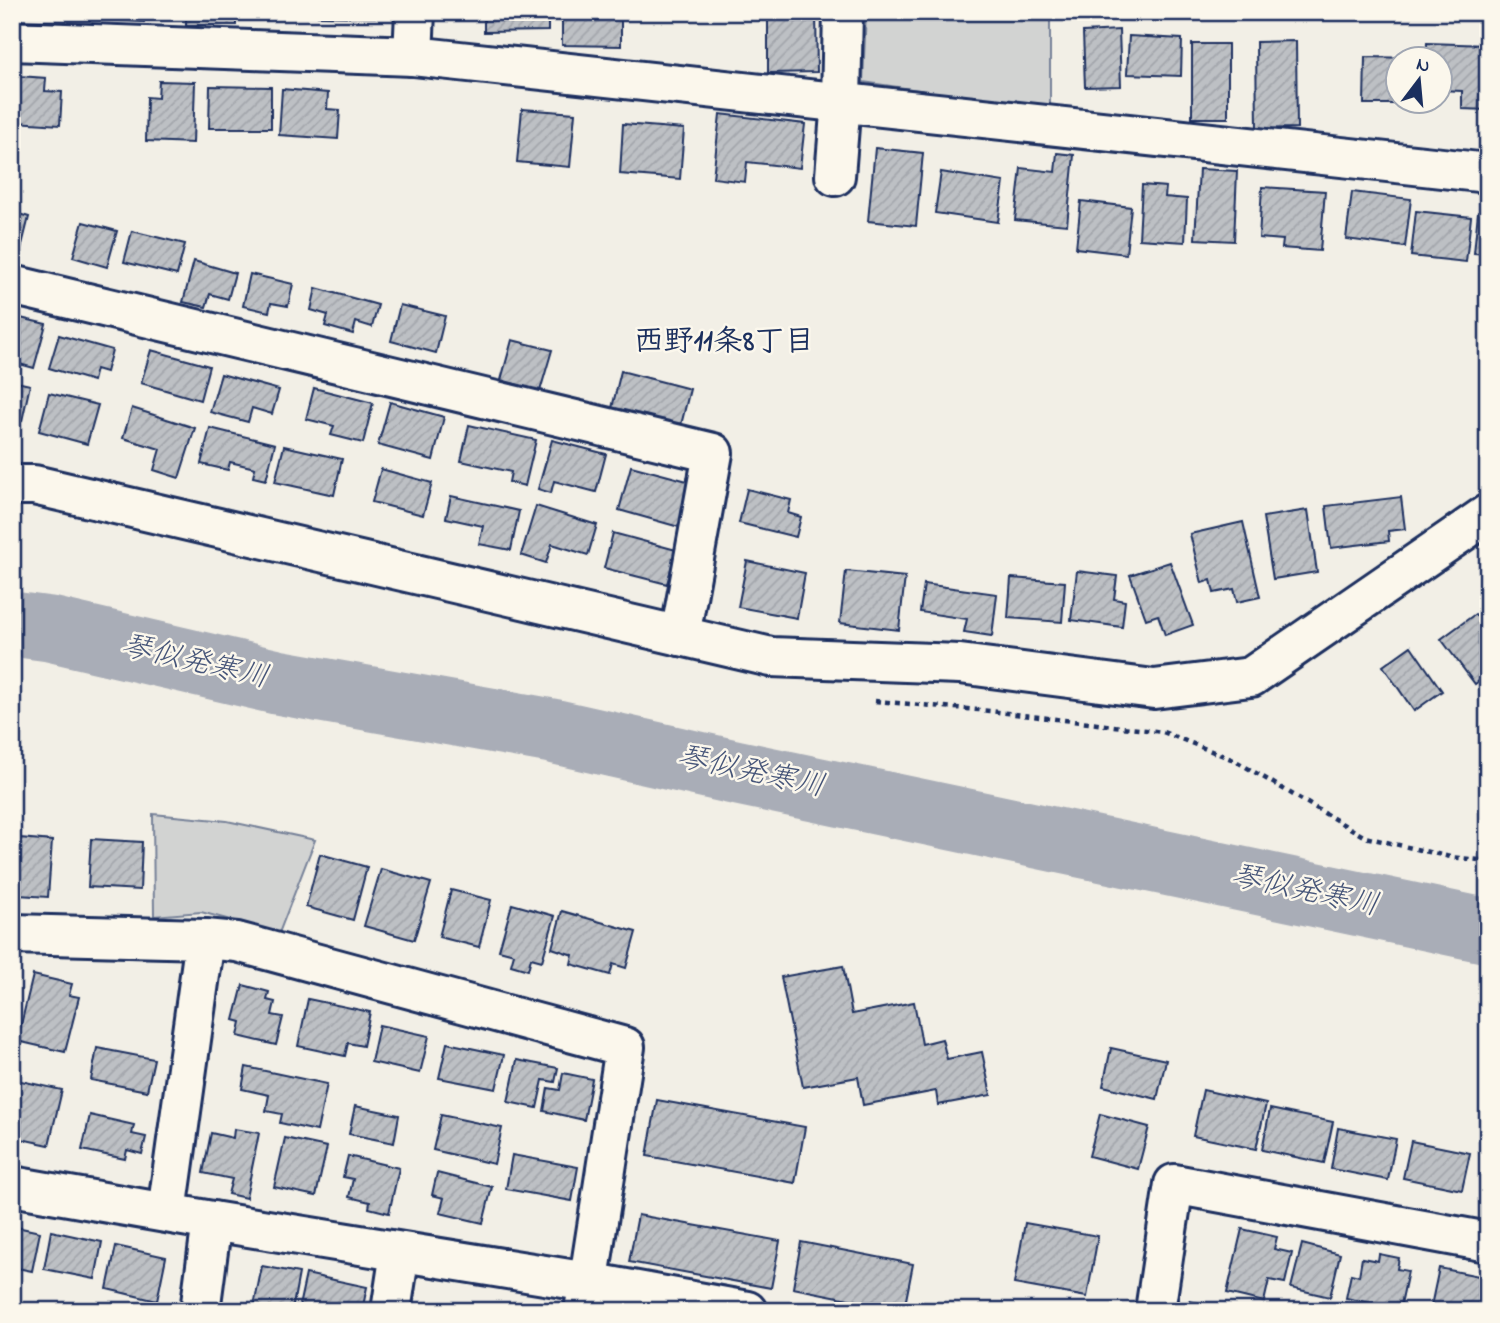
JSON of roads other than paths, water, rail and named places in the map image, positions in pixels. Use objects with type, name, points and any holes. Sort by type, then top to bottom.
[{"type":"street","points":[[413,56],[415,12]]},
{"type":"street","points":[[835,176],[844,12]]},
{"type":"street","points":[[12,41],[413,56],[1488,173]]},
{"type":"street","points":[[12,285],[713,453],[680,636]]},
{"type":"street","points":[[12,485],[34,485],[771,657],[960,664],[1154,689],[1251,677],[1488,514]]},
{"type":"street","points":[[12,934],[237,942],[625,1047],[586,1296]]},
{"type":"street","points":[[167,1212],[205,939]]},
{"type":"street","points":[[1154,1311],[1174,1184],[1488,1242]]},
{"type":"street","points":[[12,1186],[400,1252],[586,1296],[747,1311]]},
{"type":"street","points":[[200,1311],[212,1221]]},
{"type":"street","points":[[391,1311],[400,1252]]},
{"type":"waterway","name":"琴似発寒川","points":[[12,624],[50,629],[277,682],[552,731],[1488,931]]},
{"type":"district","name":"西野11条8丁目","points":[[724,343]]}]
